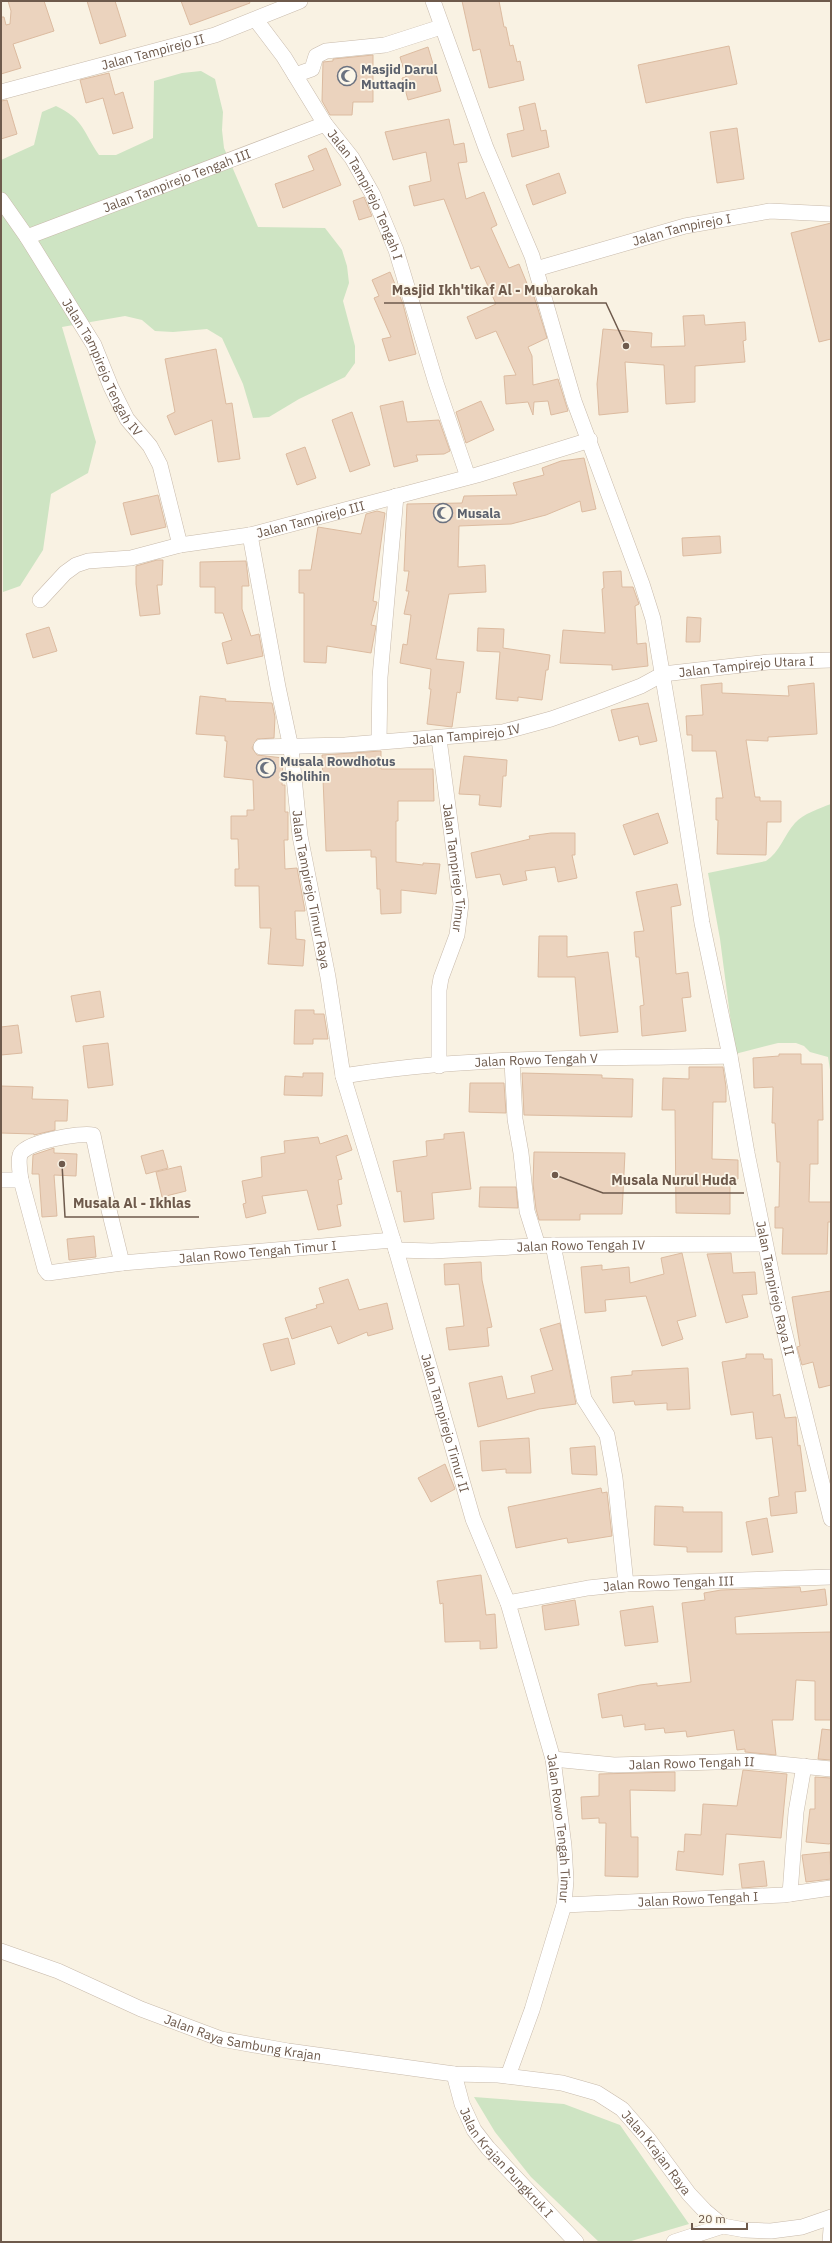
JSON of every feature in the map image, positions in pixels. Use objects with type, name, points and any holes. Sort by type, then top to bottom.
[{"type":"street","name":"Jalan Tampirejo II","points":[[1,92],[215,35],[256,20],[300,1]]},
{"type":"street","name":"Jalan Tampirejo Raya II","points":[[433,1],[441,27],[486,148],[536,269],[574,401],[590,440],[642,584],[652,619],[663,674],[702,923],[730,1056],[765,1244],[779,1310],[831,1519]]},
{"type":"street","name":"Jalan Tampirejo Tengah I","points":[[256,20],[295,75],[325,124],[352,158],[373,195],[396,250],[436,383],[468,477]]},
{"type":"street","points":[[295,75],[312,69],[316,56],[326,51],[385,45],[441,27]]},
{"type":"street","name":"Jalan Tampirejo Tengah III","points":[[27,237],[325,124]]},
{"type":"street","name":"Jalan Tampirejo Tengah IV","points":[[1,200],[27,237],[94,344],[111,387],[127,419],[150,446],[160,465],[180,545]]},
{"type":"street","name":"Jalan Tampirejo I","points":[[536,269],[685,226],[770,211],[831,214]]},
{"type":"street","name":"Jalan Tampirejo III","points":[[40,600],[65,573],[76,565],[88,561],[131,558],[180,545],[250,534],[468,477],[590,440]]},
{"type":"street","points":[[379,742],[380,677],[396,496]]},
{"type":"street","name":"Jalan Tampirejo Timur Raya","points":[[250,534],[278,687],[291,748],[300,836],[328,977],[343,1076],[395,1245]]},
{"type":"street","name":"Jalan Tampirejo Utara I","points":[[663,674],[768,662],[831,660]]},
{"type":"street","name":"Jalan Tampirejo IV","points":[[261,747],[291,748],[439,739],[503,732],[552,719],[641,686],[663,674]]},
{"type":"street","name":"Jalan Tampirejo Timur","points":[[439,739],[461,904],[457,935],[439,990],[439,1066]]},
{"type":"street","name":"Jalan Rowo Tengah V","points":[[343,1076],[388,1069],[512,1061],[730,1056]]},
{"type":"street","points":[[512,1061],[515,1119],[521,1153],[527,1211],[546,1245],[584,1399],[607,1435],[616,1478],[626,1584]]},
{"type":"street","name":"Jalan Rowo Tengah Timur I","points":[[122,1263],[93,1135],[42,1142],[24,1149],[20,1155],[21,1180],[46,1272],[122,1263],[395,1245]]},
{"type":"street","points":[[1,1180],[21,1180]]},
{"type":"street","name":"Jalan Rowo Tengah IV","points":[[395,1245],[432,1250],[546,1245],[765,1244]]},
{"type":"street","name":"Jalan Tampirejo Timur II","points":[[395,1245],[472,1519],[508,1603]]},
{"type":"street","name":"Jalan Rowo Tengah III","points":[[508,1603],[588,1588],[626,1584],[831,1577]]},
{"type":"street","name":"Jalan Rowo Tengah Timur","points":[[503,2076],[532,2010],[564,1905],[566,1880],[564,1846],[553,1759],[508,1603]]},
{"type":"street","name":"Jalan Rowo Tengah II","points":[[553,1759],[614,1765],[749,1761],[831,1769]]},
{"type":"street","points":[[790,1894],[796,1812],[804,1766]]},
{"type":"street","name":"Jalan Rowo Tengah I","points":[[564,1905],[790,1894],[831,1888]]},
{"type":"street","name":"Jalan Raya Sambung Krajan","points":[[1,1951],[58,1971],[141,2009],[220,2039],[288,2051],[454,2074],[503,2076]]},
{"type":"street","name":"Jalan Krajan Pungkruk I","points":[[454,2074],[462,2104],[474,2130],[488,2148],[576,2242]]},
{"type":"street","name":"Jalan Krajan Raya","points":[[503,2076],[562,2083],[596,2093],[610,2100],[622,2109],[649,2140],[694,2199],[723,2226]]},
{"type":"street","points":[[674,2242],[723,2226],[745,2230],[771,2231],[802,2228],[831,2217]]},
{"type":"street","points":[[830,2242],[831,2229]]},
{"type":"green space","points":[[201,71],[215,79],[223,112],[222,130],[224,148],[258,227],[325,228],[342,250],[347,266],[349,283],[343,301],[355,346],[355,363],[345,377],[299,399],[269,417],[253,418],[243,384],[222,338],[207,329],[173,332],[155,331],[142,320],[125,316],[62,327],[96,442],[88,473],[51,494],[43,550],[20,586],[3,592],[1,160],[34,145],[42,112],[56,106],[78,121],[99,155],[116,155],[153,138],[154,81],[182,73]]},
{"type":"green space","points":[[831,804],[831,1076],[828,1057],[810,1052],[804,1046],[796,1043],[778,1043],[735,1054],[720,939],[708,873],[766,861],[775,853],[798,820]]},
{"type":"green space","points":[[474,2097],[564,2104],[620,2125],[689,2224],[628,2242],[599,2242],[531,2177],[495,2132]]},
{"type":"building","points":[[8,1],[44,1],[54,31],[13,44],[21,68],[1,74],[1,17],[4,17],[6,25],[10,24],[11,11]]},
{"type":"building","points":[[87,1],[115,1],[126,36],[100,44]]},
{"type":"building","points":[[181,1],[249,1],[250,3],[190,25]]},
{"type":"building","points":[[462,1],[499,1],[504,27],[506,27],[510,46],[513,45],[517,62],[520,61],[524,80],[489,88],[480,49],[473,51]]},
{"type":"building","points":[[729,46],[737,84],[646,103],[638,65]]},
{"type":"building","points":[[428,47],[441,91],[408,100],[402,78],[406,77],[400,57]]},
{"type":"building","name":"Masjid Darul Muttaqin","points":[[373,55],[373,102],[353,102],[352,115],[330,115],[322,101],[323,62],[333,61],[333,59]]},
{"type":"building","points":[[109,73],[115,95],[123,92],[133,128],[113,134],[103,98],[86,103],[80,80]]},
{"type":"building","points":[[7,100],[17,134],[1,139],[1,101]]},
{"type":"building","points":[[535,103],[541,131],[546,130],[549,147],[512,157],[507,134],[524,130],[519,107]]},
{"type":"building","points":[[449,119],[454,145],[464,143],[467,162],[458,163],[466,199],[484,192],[497,225],[491,228],[509,268],[519,264],[530,291],[532,290],[547,338],[528,347],[532,356],[533,385],[558,379],[568,411],[551,415],[548,401],[534,402],[533,415],[528,402],[506,404],[504,376],[516,375],[496,331],[476,339],[467,317],[496,304],[479,266],[471,269],[444,199],[414,206],[409,186],[431,181],[426,152],[393,160],[385,132]]},
{"type":"building","points":[[737,128],[744,179],[717,183],[710,132]]},
{"type":"building","points":[[326,148],[341,185],[283,208],[275,184],[314,170],[308,156]]},
{"type":"building","points":[[559,173],[566,193],[533,205],[526,185]]},
{"type":"building","points":[[364,197],[372,216],[359,220],[353,201]]},
{"type":"building","points":[[831,223],[831,339],[819,342],[791,233]]},
{"type":"building","points":[[390,272],[403,304],[416,354],[389,361],[382,339],[391,337],[374,298],[379,296],[372,280]]},
{"type":"building","points":[[704,315],[705,325],[745,322],[746,340],[743,341],[745,362],[695,366],[695,402],[666,404],[664,365],[625,362],[628,412],[599,415],[597,384],[603,329],[652,333],[651,347],[685,346],[683,316]]},
{"type":"building","points":[[216,349],[226,404],[232,403],[240,459],[218,462],[212,420],[175,435],[167,416],[175,412],[165,359]]},
{"type":"building","points":[[403,401],[407,422],[439,420],[450,451],[444,454],[416,455],[418,461],[394,467],[380,406]]},
{"type":"building","points":[[481,401],[494,430],[466,443],[456,412]]},
{"type":"building","points":[[352,412],[370,465],[350,472],[332,420]]},
{"type":"building","points":[[305,447],[316,478],[297,485],[286,454]]},
{"type":"building","points":[[584,458],[596,509],[582,512],[580,501],[546,515],[511,524],[459,526],[458,567],[485,565],[486,592],[449,594],[436,659],[464,662],[460,693],[457,692],[452,727],[427,724],[431,689],[429,689],[431,669],[400,663],[403,644],[407,645],[411,615],[404,614],[409,591],[406,591],[409,571],[404,571],[407,504],[462,503],[464,496],[517,495],[513,483],[544,475],[542,468],[561,461]]},
{"type":"building","points":[[158,495],[166,527],[131,535],[123,503]]},
{"type":"building","points":[[377,511],[385,513],[373,601],[377,602],[371,625],[376,626],[371,653],[327,646],[326,663],[304,662],[304,593],[299,593],[299,570],[311,570],[318,527],[361,534],[366,514]]},
{"type":"building","points":[[720,536],[721,553],[683,556],[682,538]]},
{"type":"building","points":[[157,560],[163,560],[162,585],[157,585],[160,614],[140,616],[136,584],[136,566]]},
{"type":"building","points":[[246,561],[249,586],[242,586],[242,609],[251,636],[259,634],[263,656],[227,664],[222,643],[232,640],[223,613],[215,613],[215,587],[200,587],[200,562]]},
{"type":"building","points":[[621,571],[622,587],[633,587],[639,604],[635,606],[637,644],[646,643],[648,666],[612,670],[612,665],[560,663],[563,630],[605,633],[602,589],[604,588],[603,572]]},
{"type":"building","points":[[687,617],[701,618],[700,642],[686,642]]},
{"type":"building","points":[[49,627],[57,651],[33,658],[26,634]]},
{"type":"building","points":[[478,628],[504,629],[503,648],[550,655],[548,670],[546,670],[542,700],[518,697],[518,701],[496,699],[500,652],[477,651]]},
{"type":"building","points":[[722,683],[722,693],[789,696],[788,686],[814,683],[817,734],[768,737],[768,741],[746,740],[755,797],[760,797],[760,801],[781,801],[781,822],[767,822],[766,855],[717,854],[718,820],[716,820],[716,798],[723,798],[716,751],[692,751],[692,735],[687,735],[686,716],[703,715],[701,685]]},
{"type":"building","points":[[200,696],[226,699],[225,701],[272,703],[275,717],[274,738],[257,739],[252,748],[257,755],[283,758],[282,785],[285,785],[285,812],[288,812],[288,840],[284,840],[285,869],[297,868],[304,905],[305,911],[295,911],[296,939],[305,940],[303,966],[268,964],[271,928],[260,928],[259,886],[235,886],[235,869],[239,869],[238,839],[231,839],[231,816],[247,816],[247,810],[254,810],[253,780],[224,777],[227,741],[225,741],[225,736],[196,734]]},
{"type":"building","points":[[648,703],[657,741],[640,745],[638,736],[619,741],[611,710]]},
{"type":"building","points":[[381,751],[381,769],[433,769],[434,801],[398,801],[398,821],[396,821],[396,862],[423,865],[423,863],[440,864],[436,894],[401,890],[401,913],[381,914],[380,889],[377,889],[376,857],[371,857],[371,850],[326,851],[322,755]]},
{"type":"building","points":[[464,756],[507,760],[506,776],[503,776],[501,807],[479,805],[480,795],[459,794]]},
{"type":"building","points":[[658,813],[668,843],[634,855],[623,825]]},
{"type":"building","points":[[551,833],[575,833],[575,855],[572,855],[577,878],[558,882],[555,867],[525,871],[527,880],[503,885],[500,874],[476,878],[471,853],[530,839],[529,836]]},
{"type":"building","points":[[677,884],[681,905],[671,907],[676,974],[688,972],[691,997],[682,998],[686,1031],[642,1036],[640,1006],[644,1005],[639,957],[636,957],[634,932],[644,931],[636,892]]},
{"type":"building","points":[[539,936],[567,936],[567,957],[608,952],[618,1032],[580,1036],[575,977],[538,977]]},
{"type":"building","points":[[100,991],[104,1017],[76,1022],[71,996]]},
{"type":"building","points":[[295,1010],[314,1010],[314,1014],[324,1014],[328,1039],[313,1039],[313,1044],[294,1044]]},
{"type":"building","points":[[18,1025],[22,1053],[1,1055],[1,1027]]},
{"type":"building","points":[[108,1043],[113,1085],[88,1088],[83,1046]]},
{"type":"building","points":[[779,1054],[801,1054],[801,1064],[822,1064],[823,1120],[818,1120],[818,1164],[810,1164],[809,1202],[831,1202],[831,1222],[828,1222],[827,1254],[782,1254],[783,1228],[775,1228],[775,1207],[779,1207],[780,1162],[777,1162],[775,1123],[772,1123],[773,1087],[754,1088],[753,1058],[779,1056]]},
{"type":"building","points":[[689,1067],[723,1067],[726,1087],[726,1102],[713,1102],[712,1159],[738,1160],[738,1179],[730,1179],[730,1214],[676,1213],[675,1110],[662,1110],[663,1078],[689,1079]]},
{"type":"building","points":[[303,1073],[323,1073],[322,1096],[284,1095],[285,1076],[303,1077]]},
{"type":"building","points":[[522,1073],[602,1075],[602,1078],[633,1079],[632,1117],[524,1115]]},
{"type":"building","points":[[470,1083],[504,1083],[506,1113],[469,1112]]},
{"type":"building","points":[[1,1086],[33,1087],[32,1099],[68,1100],[67,1121],[55,1121],[55,1130],[34,1135],[1,1133]]},
{"type":"building","points":[[464,1132],[471,1189],[432,1193],[434,1219],[404,1222],[401,1191],[397,1192],[393,1161],[427,1156],[426,1141],[444,1139],[444,1134]]},
{"type":"building","points":[[347,1135],[352,1150],[336,1156],[342,1179],[338,1180],[342,1204],[337,1205],[341,1226],[318,1230],[307,1190],[262,1196],[266,1213],[246,1218],[243,1204],[246,1203],[242,1181],[262,1177],[261,1157],[285,1153],[284,1141],[318,1137],[320,1144]]},
{"type":"building","points":[[54,1148],[54,1153],[77,1154],[76,1176],[54,1175],[57,1216],[42,1217],[39,1174],[32,1174],[33,1155]]},
{"type":"building","points":[[163,1150],[168,1168],[146,1174],[141,1156]]},
{"type":"building","points":[[534,1152],[625,1153],[622,1214],[580,1214],[580,1220],[539,1220],[533,1184]]},
{"type":"building","points":[[181,1166],[186,1191],[162,1197],[156,1172]]},
{"type":"building","points":[[480,1187],[516,1187],[518,1208],[479,1207]]},
{"type":"building","points":[[94,1236],[96,1257],[69,1260],[67,1239]]},
{"type":"building","points":[[682,1253],[696,1316],[677,1321],[683,1339],[662,1346],[646,1296],[605,1300],[606,1311],[585,1313],[581,1267],[602,1265],[602,1270],[629,1267],[630,1283],[664,1274],[661,1258]]},
{"type":"building","points":[[731,1253],[733,1273],[755,1272],[757,1294],[742,1295],[748,1317],[726,1323],[707,1254]]},
{"type":"building","points":[[481,1262],[482,1280],[492,1327],[487,1328],[489,1346],[449,1350],[446,1328],[464,1326],[459,1284],[445,1285],[444,1264]]},
{"type":"building","points":[[348,1279],[359,1310],[387,1303],[393,1329],[368,1336],[367,1332],[338,1344],[331,1326],[292,1339],[285,1318],[317,1308],[316,1305],[324,1303],[319,1288]]},
{"type":"building","points":[[831,1291],[831,1385],[819,1388],[813,1362],[802,1365],[797,1347],[800,1346],[792,1297]]},
{"type":"building","points":[[560,1323],[576,1404],[539,1409],[478,1427],[469,1383],[502,1376],[507,1399],[535,1393],[531,1376],[553,1370],[540,1329]]},
{"type":"building","points":[[288,1338],[295,1364],[271,1371],[263,1344]]},
{"type":"building","points":[[746,1354],[763,1354],[764,1359],[772,1359],[773,1396],[780,1394],[785,1418],[796,1417],[798,1446],[800,1445],[806,1491],[795,1492],[797,1513],[771,1516],[769,1498],[779,1496],[772,1437],[756,1439],[753,1412],[731,1415],[722,1362],[746,1358]]},
{"type":"building","points":[[688,1368],[690,1409],[667,1410],[667,1403],[635,1405],[634,1401],[613,1403],[611,1377],[632,1375],[632,1371]]},
{"type":"building","points":[[529,1438],[531,1473],[506,1473],[506,1469],[482,1471],[480,1441]]},
{"type":"building","points":[[595,1446],[597,1475],[572,1474],[570,1448]]},
{"type":"building","points":[[445,1464],[455,1489],[431,1502],[418,1478]]},
{"type":"building","points":[[601,1488],[602,1493],[607,1492],[612,1536],[568,1543],[567,1538],[516,1548],[508,1507]]},
{"type":"building","points":[[655,1506],[683,1507],[683,1512],[722,1512],[722,1552],[687,1552],[687,1547],[654,1545]]},
{"type":"building","points":[[767,1518],[773,1552],[752,1555],[746,1522]]},
{"type":"building","points":[[481,1575],[486,1615],[495,1614],[497,1648],[480,1649],[480,1641],[445,1642],[443,1603],[440,1604],[437,1581]]},
{"type":"building","points":[[800,1587],[801,1592],[825,1589],[827,1605],[735,1617],[736,1634],[831,1632],[831,1720],[815,1720],[815,1681],[796,1680],[793,1720],[772,1720],[776,1755],[745,1752],[745,1749],[737,1750],[734,1730],[687,1737],[686,1731],[665,1733],[664,1728],[645,1730],[645,1724],[624,1727],[622,1715],[602,1718],[598,1694],[640,1685],[657,1683],[657,1686],[691,1682],[682,1603],[705,1600],[704,1593],[721,1590]]},
{"type":"building","points":[[575,1600],[579,1625],[545,1630],[542,1606]]},
{"type":"building","points":[[653,1606],[658,1642],[625,1646],[620,1611]]},
{"type":"building","points":[[822,1729],[831,1730],[831,1760],[818,1759]]},
{"type":"building","points":[[743,1770],[787,1774],[781,1838],[726,1834],[723,1875],[676,1870],[678,1851],[684,1852],[685,1834],[701,1835],[703,1804],[737,1806]]},
{"type":"building","points":[[675,1772],[675,1791],[630,1790],[631,1837],[638,1837],[638,1877],[605,1876],[606,1823],[599,1823],[599,1818],[582,1819],[581,1797],[599,1796],[599,1774]]},
{"type":"building","points":[[815,1777],[831,1778],[831,1843],[829,1844],[806,1842],[810,1809],[815,1809]]},
{"type":"building","points":[[830,1852],[831,1879],[806,1882],[802,1855]]},
{"type":"building","points":[[764,1861],[767,1886],[742,1888],[739,1864]]},
{"type":"place","name":"Masjid Darul Muttaqin","points":[[347,76]]},
{"type":"place","name":"Masjid Ikh'tikaf Al - Mubarokah","points":[[626,346]]},
{"type":"place","name":"Musala","points":[[443,513]]},
{"type":"place","name":"Musala Rowdhotus Sholihin","points":[[266,768]]},
{"type":"place","name":"Musala Al - Ikhlas","points":[[62,1164]]},
{"type":"place","name":"Musala Nurul Huda","points":[[555,1175]]}]
